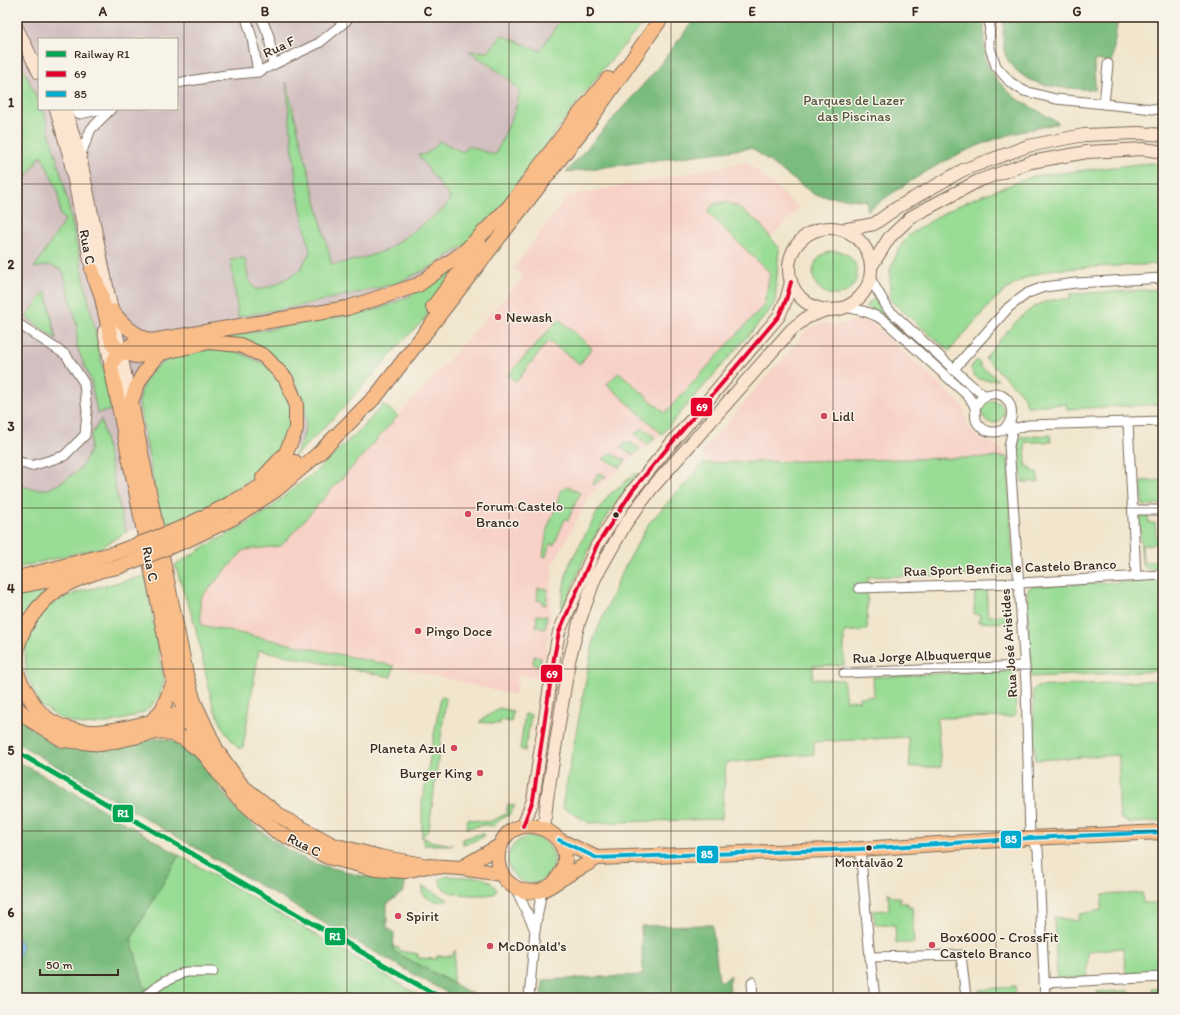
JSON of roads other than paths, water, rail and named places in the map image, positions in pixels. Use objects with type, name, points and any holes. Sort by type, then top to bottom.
[{"type":"main road","points":[[224,507],[267,483],[312,451],[372,390],[507,208],[577,117],[661,17]]},
{"type":"main road","points":[[17,577],[26,576],[185,534],[233,518],[276,490],[318,454],[377,395],[587,124],[661,17]]},
{"type":"main road","points":[[17,26],[38,52]]},
{"type":"main road","points":[[17,26],[38,71]]},
{"type":"main road","name":"Rua C","points":[[59,110],[80,156],[186,674],[194,702],[217,751],[242,786],[283,818],[333,845],[380,857],[428,866],[461,868],[502,874]]},
{"type":"main road","name":"Rua C","points":[[59,110],[174,682],[187,717],[203,752],[235,795],[276,831],[328,857],[376,869],[405,872],[428,866]]},
{"type":"main road","points":[[842,230],[874,224],[898,207],[963,170],[1028,146],[1084,135],[1139,133],[1163,135]]},
{"type":"main road","points":[[544,828],[547,799],[569,661],[579,623],[595,578],[626,523],[652,488],[792,330],[806,318],[826,310],[840,309],[852,304],[862,295],[868,286],[871,272],[889,238],[911,217],[978,182],[1031,162],[1087,152],[1144,149],[1163,152]]},
{"type":"main road","points":[[111,366],[115,357],[120,351],[133,344],[347,308],[418,285],[465,251],[507,208]]},
{"type":"main road","points":[[826,310],[815,307],[804,301],[796,292],[791,282],[789,271],[790,261],[794,250],[808,235],[818,230],[830,228],[842,230],[853,236],[862,244],[868,255],[871,272]]},
{"type":"main road","points":[[17,586],[118,567],[185,534],[266,475],[286,453],[296,429],[296,404],[286,379],[264,356],[240,345],[209,342],[161,353],[136,356],[120,351],[111,339],[101,294],[92,270]]},
{"type":"main road","points":[[523,826],[533,800],[559,632],[597,545],[633,490],[779,316],[786,300],[791,282]]},
{"type":"main road","points":[[112,311],[130,331],[150,341]]},
{"type":"main road","points":[[131,403],[136,386],[143,373],[149,364],[161,353]]},
{"type":"main road","points":[[97,572],[56,591],[43,602],[30,619],[19,640],[17,656],[18,675],[36,708],[48,719],[65,728],[82,732],[100,732],[179,724],[187,717],[194,702]]},
{"type":"main road","points":[[157,726],[174,682]]},
{"type":"main road","points":[[17,708],[29,719],[63,740],[102,744],[157,726],[183,738],[203,752]]},
{"type":"main road","points":[[187,717],[201,732],[214,755],[242,786]]},
{"type":"main road","points":[[461,868],[500,845],[508,834],[523,826],[544,828],[559,840],[597,858],[860,849],[1030,838],[1163,832]]},
{"type":"main road","points":[[548,887],[561,873],[564,860],[559,840]]},
{"type":"main road","points":[[500,845],[498,864],[502,874],[507,881],[516,888],[530,892],[548,887],[597,858]]},
{"type":"street","points":[[246,17],[252,38],[258,72]]},
{"type":"street","points":[[261,17],[269,36],[273,65]]},
{"type":"street","name":"Rua F","points":[[178,83],[226,75],[258,72],[319,43],[349,17]]},
{"type":"street","points":[[990,17],[989,45],[996,66],[1010,82],[1024,92],[1056,99],[1163,110]]},
{"type":"street","points":[[1104,104],[1108,64]]},
{"type":"street","points":[[71,110],[80,114],[98,110]]},
{"type":"street","points":[[80,156],[90,130],[110,110]]},
{"type":"street","points":[[871,272],[888,309],[953,370],[985,396]]},
{"type":"street","points":[[953,370],[1009,308],[1028,293],[1044,287],[1076,283],[1163,278]]},
{"type":"street","points":[[846,307],[879,317],[886,322],[967,395],[975,408]]},
{"type":"street","points":[[17,323],[66,355],[84,383],[87,412],[84,436],[64,456],[31,466],[17,461]]},
{"type":"street","points":[[995,394],[1005,398],[1012,408],[1011,419],[1007,426],[998,431],[989,431],[979,425],[976,420],[974,414],[975,408],[978,401],[985,396],[995,394]]},
{"type":"street","points":[[1012,413],[1028,425]]},
{"type":"street","points":[[1007,426],[1017,428],[1028,425],[1163,421]]},
{"type":"street","points":[[1128,422],[1136,576]]},
{"type":"street","name":"Rua José Aristides","points":[[1007,426],[1012,433],[1010,446],[1025,666],[1030,838]]},
{"type":"street","points":[[998,431],[1010,446]]},
{"type":"street","points":[[1133,510],[1163,510]]},
{"type":"street","name":"Rua Sport Benfica e Castelo Branco","points":[[859,588],[1019,583],[1163,575]]},
{"type":"street","name":"Rua Jorge Albuquerque","points":[[844,673],[1025,666]]},
{"type":"street","points":[[1030,838],[1038,849],[1045,998]]},
{"type":"street","points":[[860,849],[875,998]]},
{"type":"street","points":[[529,998],[535,930],[548,887]]},
{"type":"street","points":[[516,888],[535,930]]},
{"type":"street","points":[[870,957],[962,955],[966,998]]},
{"type":"street","points":[[142,998],[162,983],[185,972],[212,972]]},
{"type":"street","points":[[1044,983],[1163,977]]},
{"type":"street","points":[[752,982],[753,998]]},
{"type":"water","points":[[17,939],[22,946],[17,959]]},
{"type":"rail line","name":"R1","points":[[17,752],[441,998]]},
{"type":"place","name":"Newash","points":[[498,317]]},
{"type":"place","name":"Lidl","points":[[824,416]]},
{"type":"place","name":"Forum Castelo Branco","points":[[468,514]]},
{"type":"place","name":"Pingo Doce","points":[[418,631]]},
{"type":"place","name":"Planeta Azul","points":[[454,748]]},
{"type":"place","name":"Burger King","points":[[480,773]]},
{"type":"place","name":"Montalvão 2","points":[[869,848]]},
{"type":"place","name":"Spirit","points":[[398,916]]},
{"type":"place","name":"Box6000 - CrossFit Castelo Branco","points":[[932,945]]},
{"type":"place","name":"McDonald's","points":[[490,946]]},
{"type":"park label","name":"Parques de Lazer das Piscinas","points":[[854,108]]}]
